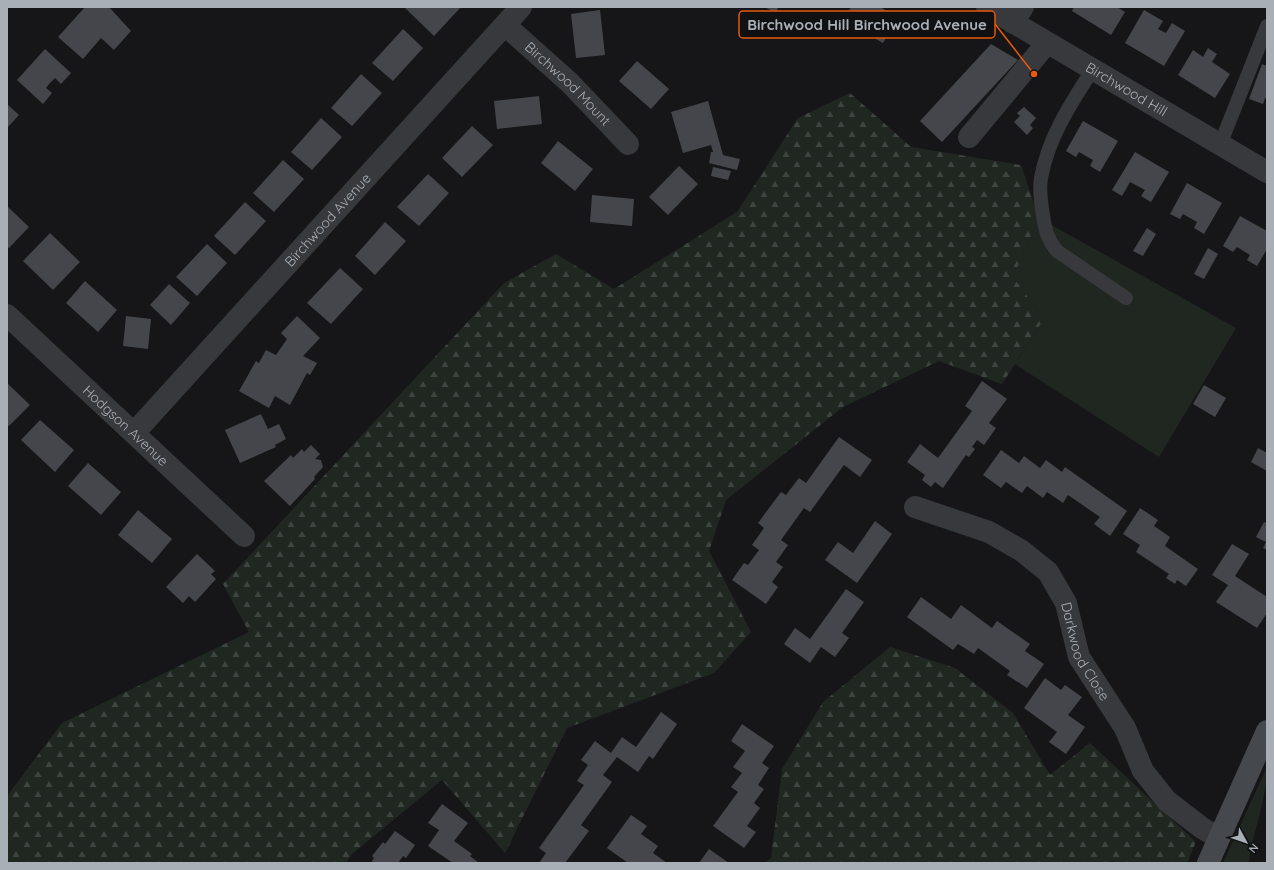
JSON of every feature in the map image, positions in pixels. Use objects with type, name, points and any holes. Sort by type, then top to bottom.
[{"type":"street","name":"Birchwood Avenue","points":[[134,433],[521,7]]},
{"type":"street","name":"Birchwood Hill","points":[[987,7],[1018,15],[1047,43],[1267,172]]},
{"type":"street","name":"Birchwood Mount","points":[[506,25],[570,84],[628,144]]},
{"type":"street","points":[[968,137],[1047,43]]},
{"type":"street","name":"Hodgson Avenue","points":[[7,315],[244,536]]},
{"type":"street","name":"Darkwood Close","points":[[915,507],[989,532],[1022,551],[1048,572],[1066,602],[1079,656],[1125,728],[1143,771],[1166,801],[1202,828],[1219,838]]},
{"type":"street","points":[[1208,863],[1267,731]]},
{"type":"lane","points":[[1220,145],[1267,26]]},
{"type":"lane","points":[[1092,70],[1058,126],[1041,179],[1041,205],[1045,229],[1049,241],[1057,251],[1126,298]]},
{"type":"green space","points":[[850,93],[911,147],[1021,165],[1039,218],[1013,277],[1044,319],[1002,384],[939,361],[843,407],[726,500],[709,551],[751,632],[714,673],[567,728],[505,853],[442,780],[352,854],[346,863],[7,863],[7,796],[62,723],[249,632],[223,584],[504,283],[556,254],[614,289],[737,212],[798,118]]},
{"type":"green space","points":[[1039,218],[1236,328],[1159,457],[1015,364],[1044,319],[1013,277]]},
{"type":"green space","points":[[890,647],[955,668],[1013,713],[1050,775],[1090,743],[1196,842],[1187,863],[1116,863],[1112,861],[1110,863],[765,863],[771,858],[782,769],[823,702]]},
{"type":"green space","points":[[1267,767],[1265,791],[1249,863],[1223,863]]},
{"type":"building","points":[[85,7],[109,7],[131,31],[114,50],[101,38],[83,59],[58,37]]},
{"type":"building","points":[[461,7],[434,36],[405,8]]},
{"type":"building","points":[[765,7],[779,7],[775,13]]},
{"type":"building","points":[[851,7],[880,7],[898,17],[883,43],[843,20]]},
{"type":"building","points":[[1074,7],[1117,7],[1125,12],[1111,35],[1072,11]]},
{"type":"building","points":[[600,10],[605,55],[576,58],[571,14]]},
{"type":"building","points":[[1144,10],[1163,21],[1158,29],[1166,33],[1172,23],[1185,31],[1164,66],[1125,43]]},
{"type":"building","points":[[403,29],[423,48],[393,81],[372,63]]},
{"type":"building","points":[[991,44],[1018,60],[942,142],[920,121]]},
{"type":"building","points":[[1208,48],[1217,54],[1212,62],[1230,74],[1215,98],[1178,75],[1193,50],[1203,57]]},
{"type":"building","points":[[45,49],[71,73],[61,84],[55,78],[50,83],[46,88],[52,93],[43,104],[17,80]]},
{"type":"building","points":[[637,61],[669,89],[651,109],[619,81]]},
{"type":"building","points":[[1262,64],[1267,66],[1267,99],[1265,98],[1263,104],[1249,99]]},
{"type":"building","points":[[361,74],[382,93],[352,126],[331,108]]},
{"type":"building","points":[[539,96],[542,124],[497,129],[494,101]]},
{"type":"building","points":[[708,101],[723,155],[740,159],[737,170],[709,163],[711,152],[713,152],[711,145],[683,153],[671,112]]},
{"type":"building","points":[[7,104],[19,115],[7,128]]},
{"type":"building","points":[[1024,107],[1036,118],[1030,125],[1033,128],[1027,135],[1014,122],[1020,116],[1017,113]]},
{"type":"building","points":[[321,118],[342,137],[312,170],[291,152]]},
{"type":"building","points":[[1083,121],[1118,141],[1100,172],[1090,166],[1093,160],[1079,152],[1076,157],[1066,151]]},
{"type":"building","points":[[472,126],[493,145],[462,177],[442,158]]},
{"type":"building","points":[[558,141],[593,169],[575,191],[541,163]]},
{"type":"building","points":[[1135,152],[1169,172],[1151,202],[1141,196],[1145,190],[1130,182],[1122,196],[1112,190]]},
{"type":"building","points":[[283,160],[304,179],[274,212],[253,193]]},
{"type":"building","points":[[679,166],[698,184],[668,215],[649,197]]},
{"type":"building","points":[[713,167],[731,171],[728,180],[711,176]]},
{"type":"building","points":[[428,174],[449,193],[419,226],[397,207]]},
{"type":"building","points":[[1187,183],[1222,203],[1204,234],[1194,228],[1197,222],[1183,214],[1180,219],[1170,214]]},
{"type":"building","points":[[592,195],[634,199],[632,226],[590,222]]},
{"type":"building","points":[[245,202],[266,221],[235,255],[214,236]]},
{"type":"building","points":[[7,206],[29,227],[9,248],[7,247]]},
{"type":"building","points":[[1240,216],[1267,231],[1267,249],[1257,266],[1247,260],[1250,255],[1237,247],[1233,252],[1223,246]]},
{"type":"building","points":[[385,222],[406,241],[375,275],[355,256]]},
{"type":"building","points":[[1147,228],[1156,234],[1143,256],[1133,251]]},
{"type":"building","points":[[50,233],[80,262],[53,290],[23,261]]},
{"type":"building","points":[[207,244],[227,263],[197,296],[176,277]]},
{"type":"building","points":[[1208,248],[1218,254],[1204,279],[1194,274]]},
{"type":"building","points":[[340,268],[363,289],[331,324],[307,303]]},
{"type":"building","points":[[85,281],[117,310],[98,332],[66,303]]},
{"type":"building","points":[[169,284],[190,303],[171,325],[150,305]]},
{"type":"building","points":[[126,316],[151,319],[148,349],[123,346]]},
{"type":"building","points":[[297,316],[320,338],[303,356],[317,363],[310,375],[307,373],[290,405],[275,396],[269,408],[239,391],[256,361],[259,363],[266,350],[276,355],[287,339],[281,333]]},
{"type":"building","points":[[982,381],[1007,399],[989,423],[996,428],[984,445],[977,440],[972,447],[975,449],[969,457],[966,455],[943,488],[935,482],[931,487],[922,480],[925,475],[907,462],[920,444],[938,458],[972,411],[965,406]]},
{"type":"building","points":[[7,383],[30,405],[9,426],[7,424]]},
{"type":"building","points":[[1204,385],[1226,398],[1215,417],[1193,404]]},
{"type":"building","points":[[261,414],[268,429],[279,424],[286,439],[275,445],[276,447],[240,463],[225,430]]},
{"type":"building","points":[[40,420],[74,450],[55,472],[21,440]]},
{"type":"building","points":[[839,437],[872,460],[860,477],[844,465],[810,512],[804,508],[781,540],[788,545],[776,562],[783,567],[772,582],[778,587],[766,604],[732,580],[744,563],[748,565],[759,550],[752,545],[764,528],[758,523],[781,492],[786,495],[799,478],[806,483]]},
{"type":"building","points":[[311,445],[320,454],[315,459],[321,460],[323,467],[314,477],[315,479],[290,506],[264,481],[291,455],[293,458],[302,449],[304,452]]},
{"type":"building","points":[[1258,448],[1267,453],[1267,471],[1251,462]]},
{"type":"building","points":[[1001,450],[1019,463],[1024,456],[1040,468],[1046,460],[1062,472],[1065,467],[1127,511],[1110,536],[1094,524],[1100,517],[1068,495],[1063,503],[1047,492],[1043,498],[1027,486],[1022,493],[1006,482],[1001,488],[983,475]]},
{"type":"building","points":[[88,463],[121,492],[101,515],[68,486]]},
{"type":"building","points":[[1140,508],[1158,520],[1154,526],[1170,537],[1165,546],[1198,569],[1186,586],[1177,580],[1175,584],[1166,578],[1169,574],[1136,552],[1140,545],[1123,534]]},
{"type":"building","points":[[138,510],[172,539],[152,563],[118,535]]},
{"type":"building","points":[[875,521],[892,534],[857,583],[825,560],[838,542],[853,553]]},
{"type":"building","points":[[1264,522],[1267,523],[1267,550],[1263,548],[1266,542],[1256,537]]},
{"type":"building","points":[[1232,544],[1249,554],[1235,576],[1267,597],[1267,613],[1257,628],[1216,602],[1228,585],[1212,575]]},
{"type":"building","points":[[197,554],[215,571],[211,574],[216,579],[195,602],[189,596],[183,603],[166,587]]},
{"type":"building","points":[[846,589],[864,602],[842,633],[849,638],[835,657],[821,647],[810,663],[784,644],[795,628],[810,639]]},
{"type":"building","points":[[921,597],[951,619],[961,605],[992,628],[997,621],[1030,644],[1025,651],[1044,664],[1027,688],[1007,675],[1010,671],[978,648],[974,654],[958,644],[953,650],[907,617]]},
{"type":"building","points":[[1045,678],[1061,690],[1065,685],[1082,697],[1068,715],[1085,727],[1066,754],[1049,742],[1057,732],[1024,708]]},
{"type":"building","points":[[661,712],[677,724],[653,759],[649,756],[638,772],[617,757],[603,775],[612,782],[581,825],[589,831],[565,863],[539,863],[546,853],[539,848],[584,785],[577,781],[588,765],[581,760],[595,741],[611,753],[622,737],[636,747]]},
{"type":"building","points":[[742,724],[774,746],[762,763],[769,768],[758,785],[764,789],[754,803],[760,808],[747,826],[756,832],[744,848],[713,826],[738,792],[731,787],[742,773],[733,767],[745,751],[731,741]]},
{"type":"building","points":[[442,804],[468,823],[454,841],[472,854],[470,856],[479,863],[453,863],[428,846],[439,830],[428,823]]},
{"type":"building","points":[[631,815],[647,826],[641,834],[658,846],[653,853],[667,863],[628,863],[607,848]]},
{"type":"building","points":[[395,831],[415,845],[406,858],[403,856],[398,863],[371,863],[374,858],[372,856],[383,842],[385,844]]},
{"type":"building","points":[[709,849],[729,863],[699,863]]},
{"type":"place","name":"Birchwood Hill Birchwood Avenue","points":[[1034,74]]}]
